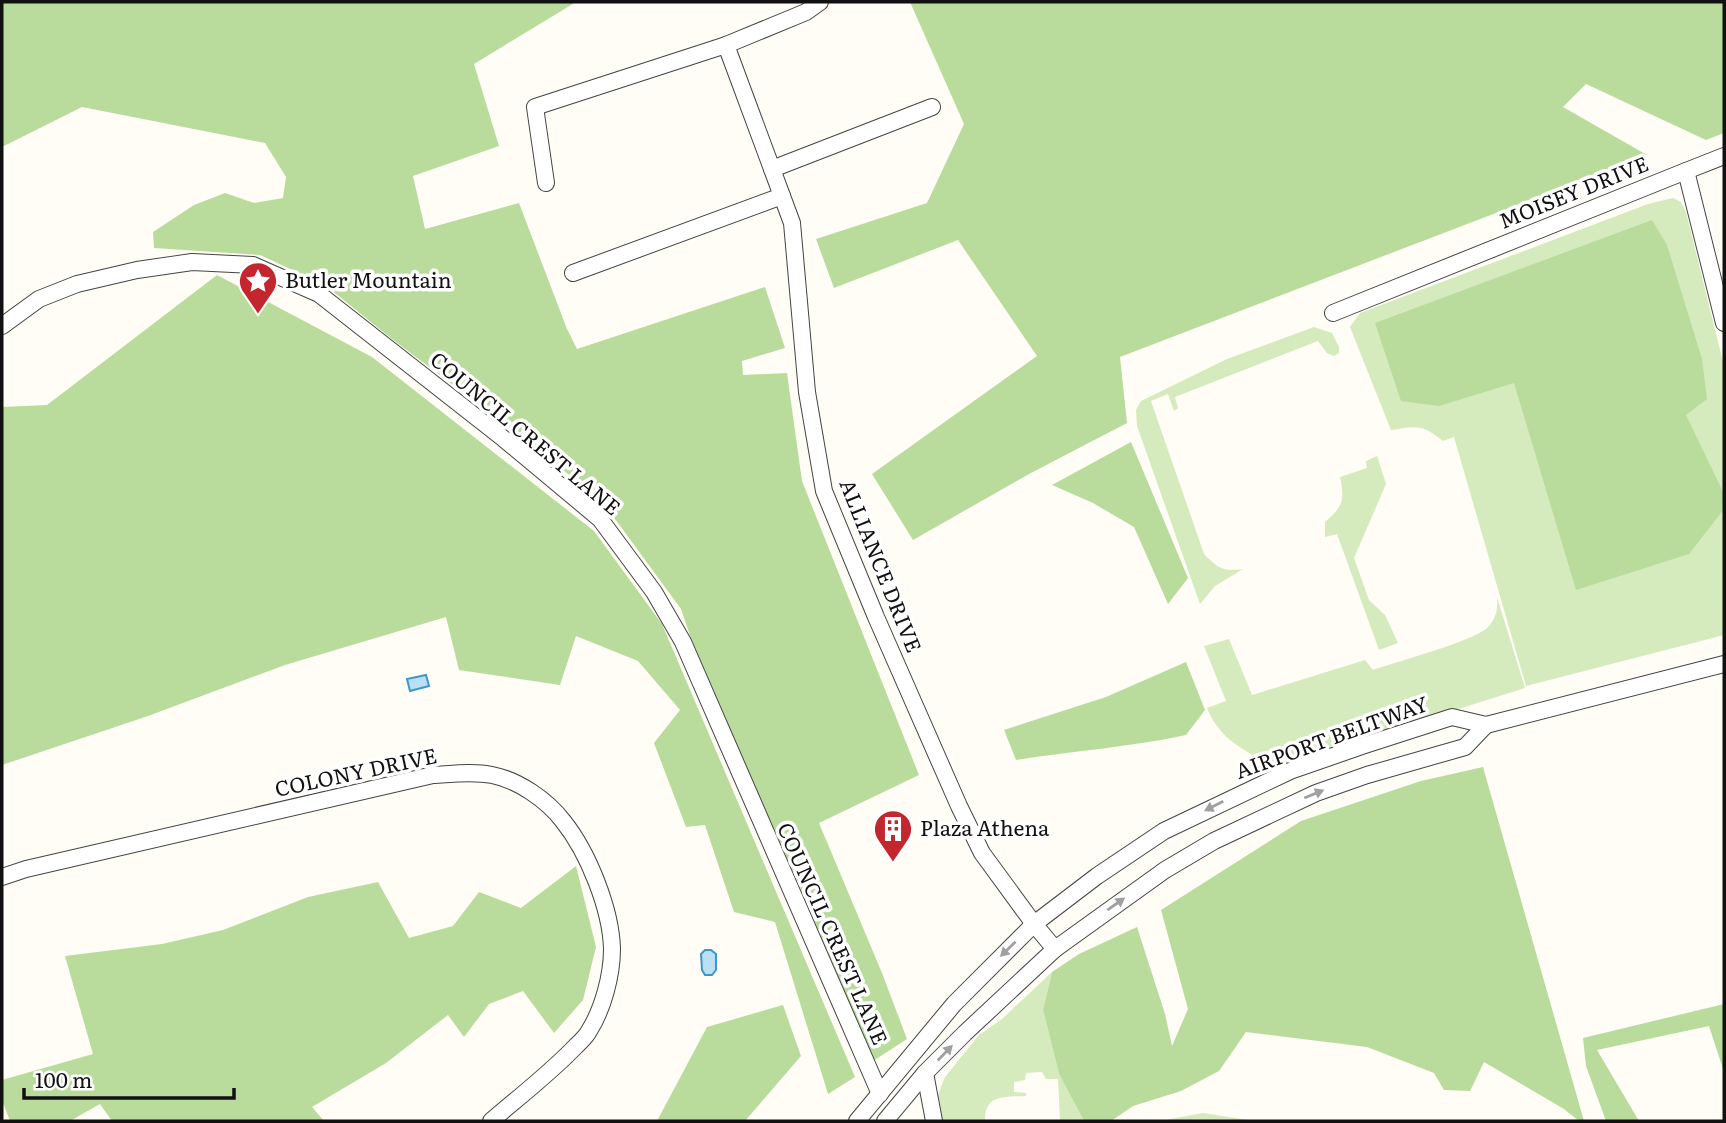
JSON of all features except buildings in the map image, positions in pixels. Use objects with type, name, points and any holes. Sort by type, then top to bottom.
[{"type":"street","points":[[546,183],[535,107],[726,44],[806,12],[820,2]]},
{"type":"street","name":"ALLIANCE DRIVE","points":[[726,44],[792,223],[807,392],[824,491],[876,617],[982,853],[1055,948]]},
{"type":"street","points":[[772,169],[932,107]]},
{"type":"street","name":"MOISEY DRIVE","points":[[1333,313],[1724,156]]},
{"type":"street","points":[[1686,171],[1724,323]]},
{"type":"street","points":[[573,273],[782,196]]},
{"type":"street","name":"COUNCIL CREST LANE","points":[[2,326],[39,299],[77,284],[137,270],[192,262],[253,265],[319,294],[504,439],[600,519],[654,592],[683,642],[880,1094]]},
{"type":"street","name":"AIRPORT BELTWAY","points":[[857,1121],[954,1004],[1034,924],[1097,876],[1164,831],[1290,771],[1452,717],[1486,725],[1724,664]]},
{"type":"street","name":"AIRPORT BELTWAY","points":[[885,1121],[925,1073],[965,1032],[1055,948],[1166,870],[1214,841],[1316,793],[1367,775],[1465,747],[1486,725]]},
{"type":"street","name":"COLONY DRIVE","points":[[2,877],[433,775],[492,775],[525,788],[545,802],[563,821],[577,844],[609,918],[612,951],[608,982],[589,1032],[563,1059],[491,1121]]},
{"type":"street","points":[[925,1073],[934,1121]]},
{"type":"green space","points":[[2,2],[576,2],[474,64],[499,146],[413,176],[425,229],[519,203],[577,349],[765,287],[785,348],[742,361],[743,375],[787,373],[802,481],[919,775],[819,823],[907,1039],[873,1061],[805,898],[698,659],[681,609],[607,508],[546,455],[325,285],[260,255],[154,248],[153,232],[194,205],[225,193],[254,203],[283,198],[286,177],[265,143],[82,107],[2,147]]},
{"type":"green space","points":[[910,2],[1724,2],[1724,133],[1706,140],[1586,84],[1563,107],[1647,155],[1120,357],[1127,423],[1029,474],[913,540],[872,474],[1037,356],[958,240],[834,288],[816,239],[927,203],[964,124]]},
{"type":"green space","points":[[1673,198],[1681,202],[1686,212],[1724,366],[1724,635],[1526,686],[1454,437],[1443,441],[1419,428],[1391,430],[1350,327],[1360,313],[1648,204]]},
{"type":"green space","points":[[1652,220],[1667,245],[1702,359],[1707,399],[1686,415],[1724,494],[1724,509],[1689,554],[1576,590],[1514,383],[1439,406],[1401,401],[1375,323]]},
{"type":"green space","points":[[217,275],[372,357],[594,531],[662,624],[855,1077],[828,1094],[775,922],[734,912],[705,825],[686,827],[654,743],[680,710],[638,661],[576,636],[560,685],[459,670],[446,617],[285,665],[148,716],[2,765],[2,407],[47,405]]},
{"type":"green space","points":[[1314,327],[1332,333],[1339,353],[1334,356],[1327,353],[1318,341],[1175,397],[1178,408],[1174,411],[1168,394],[1151,401],[1204,554],[1221,568],[1243,569],[1215,586],[1200,604],[1137,426],[1136,410],[1141,401],[1227,359]]},
{"type":"green space","points":[[1131,442],[1188,578],[1168,604],[1134,527],[1093,503],[1052,485]]},
{"type":"green space","points":[[1377,456],[1386,484],[1354,558],[1369,600],[1385,615],[1398,643],[1379,650],[1337,534],[1325,537],[1325,522],[1341,503],[1340,477],[1367,468],[1366,461]]},
{"type":"green space","points":[[1497,597],[1525,688],[1275,767],[1235,744],[1219,729],[1207,708],[1226,701],[1204,646],[1229,639],[1252,695],[1365,660],[1373,670],[1467,639],[1490,625],[1496,614]]},
{"type":"green space","points":[[1186,662],[1205,710],[1186,735],[1016,760],[1004,730],[1106,697]]},
{"type":"green space","points":[[1483,767],[1584,1121],[1579,1121],[1564,1109],[1484,1062],[1470,1091],[1444,1090],[1434,1073],[1367,1047],[1246,1032],[1219,1071],[1181,1091],[1133,1106],[1111,1121],[1084,1121],[1059,1074],[1043,1010],[1052,972],[1079,954],[1137,927],[1165,1014],[1172,1046],[1188,1009],[1161,910],[1301,821],[1421,781]]},
{"type":"green space","points":[[576,866],[596,947],[583,1000],[554,1033],[523,991],[489,1004],[464,1037],[448,1015],[386,1063],[312,1107],[324,1121],[112,1121],[100,1104],[70,1121],[10,1121],[2,1100],[2,1080],[93,1054],[65,956],[162,944],[223,930],[308,897],[378,882],[409,938],[453,926],[479,892],[521,908]]},
{"type":"green space","points":[[1052,972],[1043,1010],[1059,1074],[1084,1121],[1060,1121],[1058,1079],[1046,1079],[1042,1072],[1026,1073],[1025,1080],[1014,1082],[1014,1092],[1026,1093],[1026,1096],[1004,1097],[992,1101],[988,1106],[985,1121],[943,1121],[940,1117],[938,1095],[945,1077],[979,1035],[1002,1019]]},
{"type":"green space","points":[[1724,1004],[1724,1072],[1709,1026],[1597,1050],[1639,1121],[1606,1121],[1586,1066],[1583,1038]]},
{"type":"green space","points":[[783,1005],[801,1056],[745,1121],[657,1121],[707,1027]]},
{"type":"green space","points":[[1203,1113],[1254,1121],[1160,1121]]},
{"type":"water","points":[[426,675],[429,686],[410,691],[407,679]]},
{"type":"water","points":[[705,950],[716,954],[716,970],[712,975],[705,975],[702,970],[701,954]]},
{"type":"place","name":"Butler Mountain","points":[[258,315]]},
{"type":"place","name":"Plaza Athena","points":[[893,863]]}]
